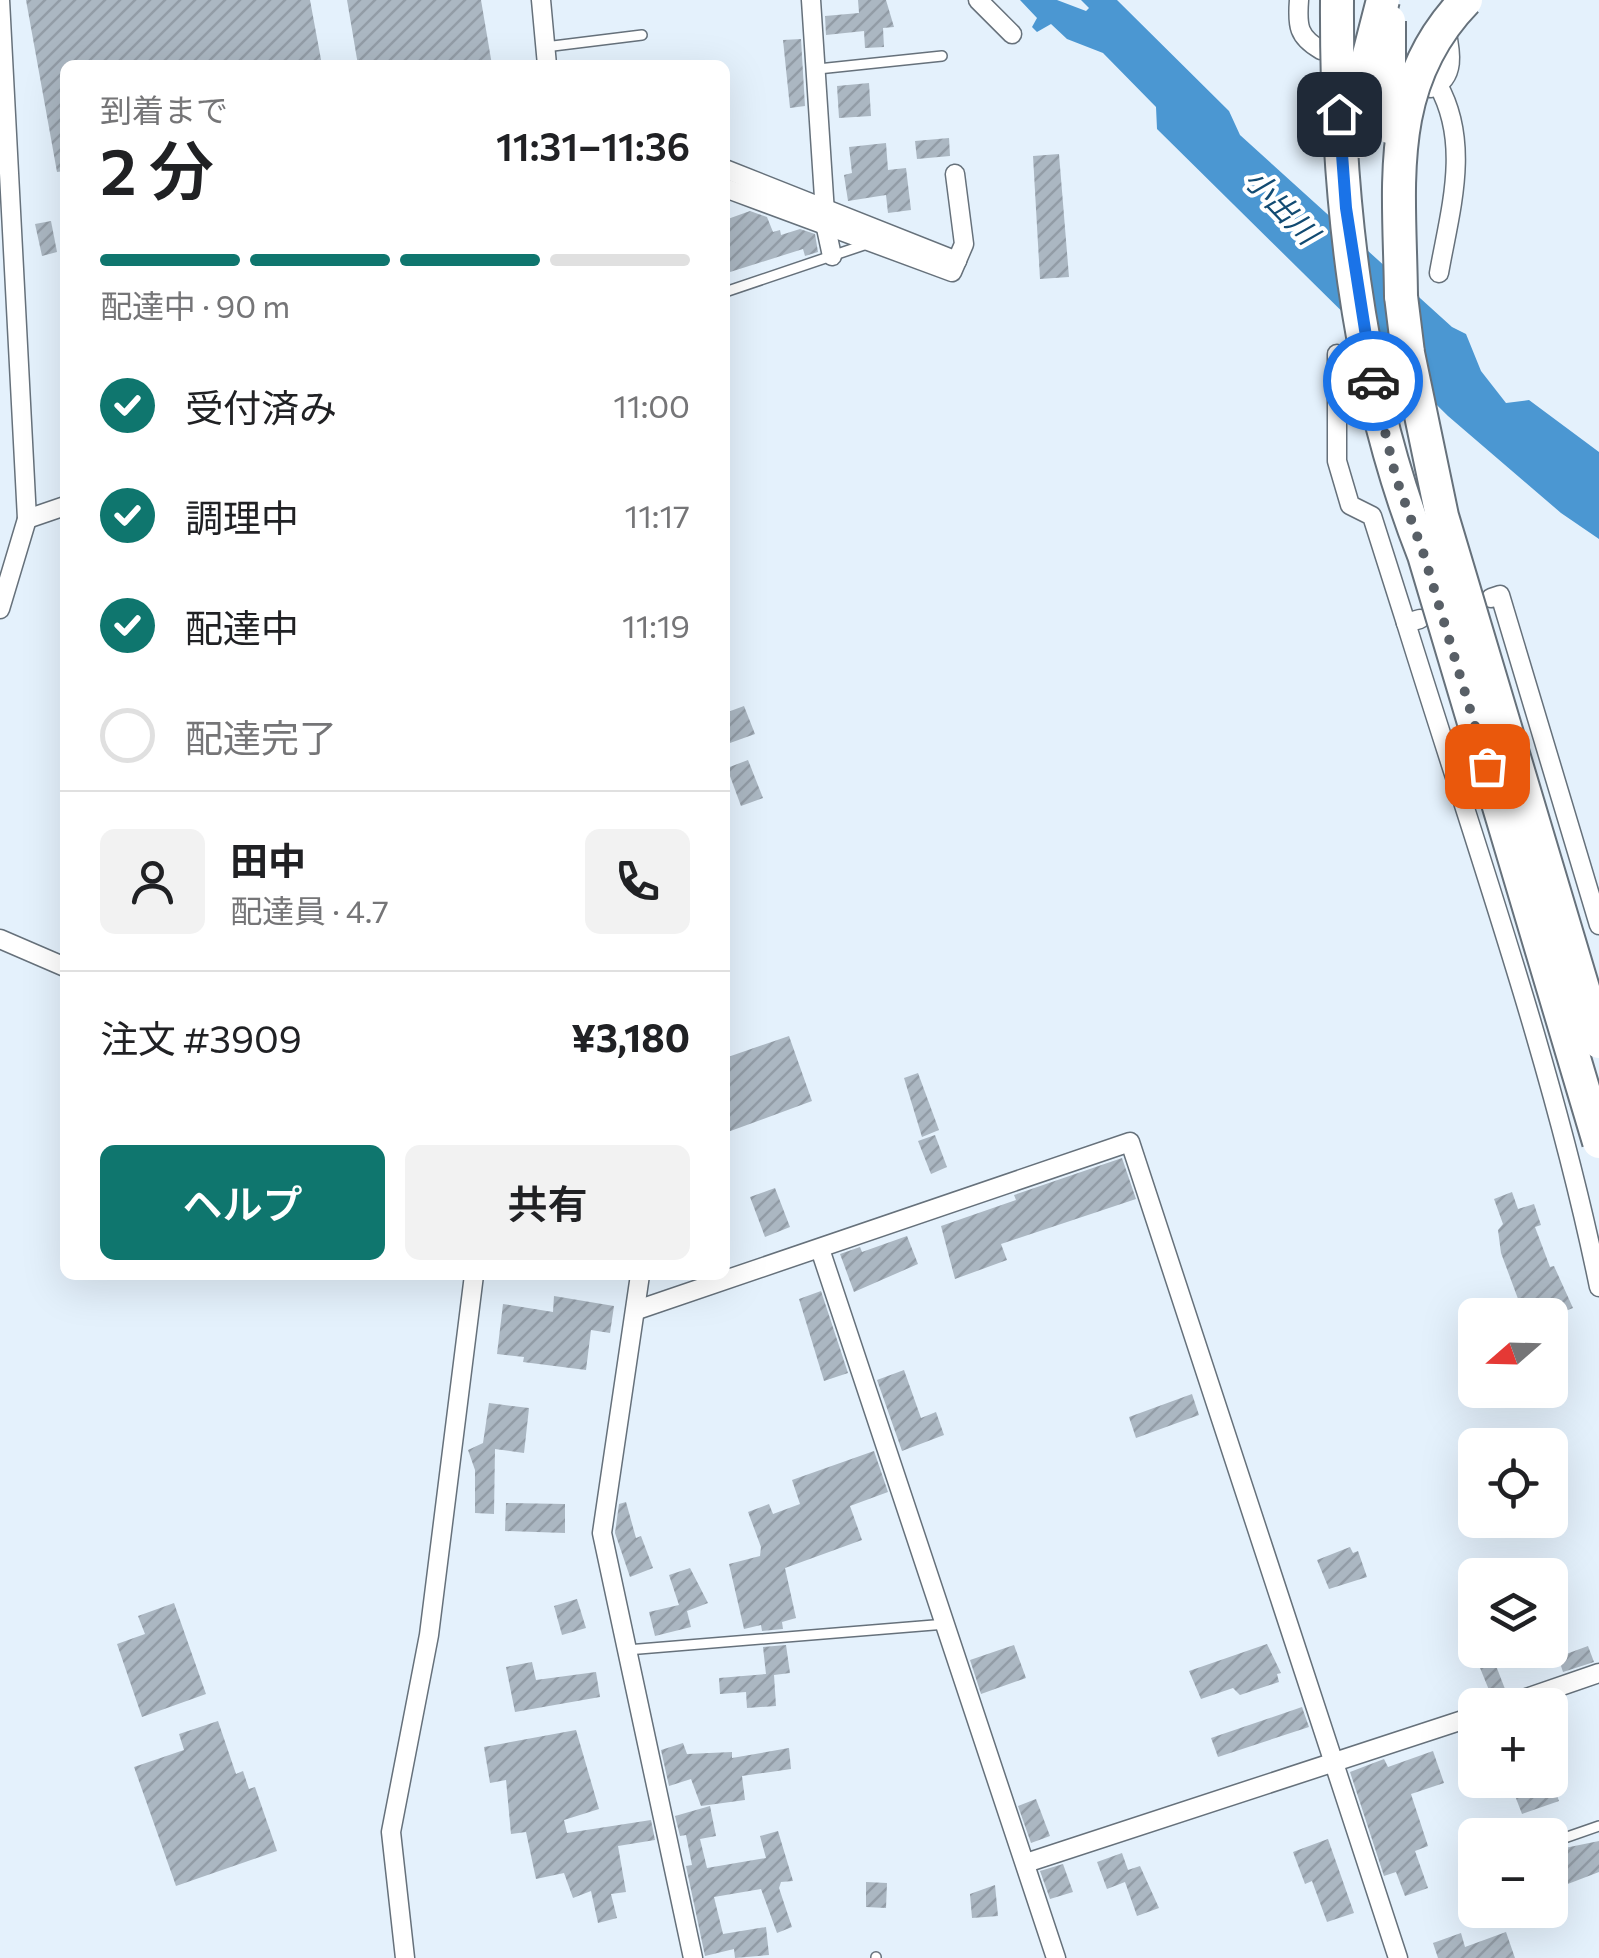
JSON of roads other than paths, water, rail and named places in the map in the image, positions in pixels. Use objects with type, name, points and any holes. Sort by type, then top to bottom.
[{"type":"highway","points":[[1337,0],[1346,208],[1358,301],[1396,478],[1424,555],[1599,1142]]},
{"type":"highway","points":[[1386,0],[1368,48],[1361,101],[1363,193],[1384,362],[1424,555]]},
{"type":"highway","points":[[1386,0],[1390,192],[1418,409],[1442,516],[1599,1042]]},
{"type":"highway","points":[[1401,296],[1400,165],[1406,102],[1430,42],[1466,0]]},
{"type":"street","points":[[541,0],[546,56]]},
{"type":"street","points":[[811,0],[826,228],[832,256]]},
{"type":"street","points":[[978,0],[1012,34]]},
{"type":"street","points":[[1299,0],[1297,25],[1301,35],[1322,50]]},
{"type":"street","points":[[1387,37],[1399,0]]},
{"type":"street","points":[[1439,273],[1436,236],[1456,171],[1455,128],[1430,87],[1450,71],[1446,29],[1455,0]]},
{"type":"street","points":[[0,609],[7,560],[27,518],[5,165],[1,9]]},
{"type":"street","points":[[730,171],[956,261]]},
{"type":"street","points":[[730,190],[952,272],[964,244],[955,174]]},
{"type":"street","points":[[1336,354],[1337,461],[1350,505],[1372,516],[1414,621],[1599,1287]]},
{"type":"street","points":[[27,518],[60,508]]},
{"type":"street","points":[[1490,598],[1500,595],[1599,925]]},
{"type":"street","points":[[0,939],[60,965]]},
{"type":"street","points":[[730,1279],[1130,1142],[1398,1958]]},
{"type":"street","points":[[820,1249],[1056,1958]]},
{"type":"street","points":[[406,1958],[391,1832],[429,1635],[473,1280]]},
{"type":"street","points":[[640,1280],[602,1532],[693,1958]]},
{"type":"street","points":[[637,1310],[727,1280]]},
{"type":"street","points":[[1555,1688],[1599,1673]]},
{"type":"street","points":[[1026,1864],[1458,1722]]},
{"type":"lane","points":[[546,56],[642,35]]},
{"type":"lane","points":[[818,69],[942,56]]},
{"type":"lane","points":[[730,290],[870,243]]},
{"type":"lane","points":[[627,1650],[946,1624]]},
{"type":"lane","points":[[1568,1837],[1599,1826]]},
{"type":"water","name":"小出川","points":[[1020,0],[1057,0],[1086,11],[1089,8],[1081,0],[1117,0],[1229,111],[1240,135],[1452,327],[1466,334],[1481,371],[1506,403],[1529,400],[1599,452],[1599,539],[1561,513],[1448,416],[1157,129],[1156,107],[1103,53],[1067,39],[1051,24],[1037,32],[1032,27],[1037,18]]}]
